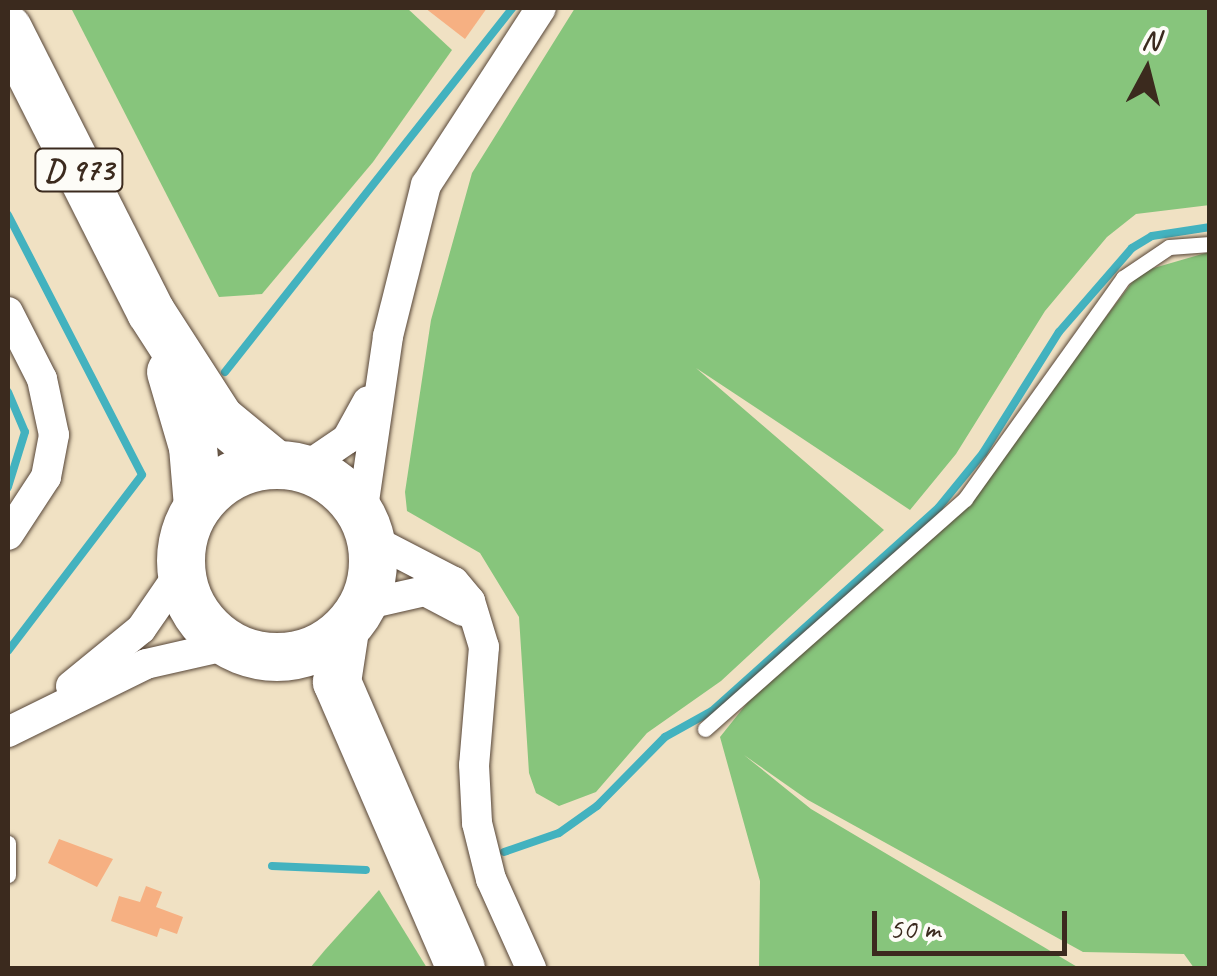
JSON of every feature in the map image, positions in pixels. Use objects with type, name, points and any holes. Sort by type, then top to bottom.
[{"type":"main road","name":"D 973","points":[[8,29],[150,312],[220,419],[290,467]]},
{"type":"main road","name":"D 973","points":[[150,312],[193,447],[198,506]]},
{"type":"main road","points":[[370,766],[322,692],[300,673],[244,650],[197,613],[181,572],[187,526],[198,506],[232,476],[290,467],[327,479],[366,527],[372,572],[354,617],[338,682],[370,766],[461,968]]},
{"type":"main road","points":[[244,650],[319,648],[354,617]]},
{"type":"street","points":[[290,467],[355,430],[388,336],[435,166],[541,8]]},
{"type":"street","points":[[8,312],[42,379],[54,434],[46,477],[8,534]]},
{"type":"street","points":[[388,336],[366,527],[454,582],[470,601],[482,634],[477,823],[491,879],[531,968]]},
{"type":"street","points":[[18,725],[134,636],[181,572]]},
{"type":"street","points":[[354,617],[426,592],[463,610],[482,634]]},
{"type":"street","points":[[18,725],[146,664],[244,650]]},
{"type":"lane","points":[[705,729],[965,499],[1123,278],[1169,248],[1210,244]]},
{"type":"lane","points":[[8,843],[8,875]]},
{"type":"green space","points":[[71,8],[407,8],[452,50],[373,162],[262,294],[219,297]]},
{"type":"green space","points":[[575,8],[1209,8],[1210,205],[1136,214],[1107,237],[1045,311],[956,454],[910,510],[696,368],[884,530],[721,681],[647,733],[596,792],[559,806],[536,793],[529,773],[519,617],[480,553],[407,511],[405,492],[431,320],[472,173]]},
{"type":"green space","points":[[1209,252],[1209,968],[1194,968],[1184,954],[1083,952],[808,800],[744,755],[811,809],[1079,968],[759,968],[760,881],[720,737],[748,702],[960,509],[1140,272]]},
{"type":"green space","points":[[379,890],[427,968],[310,968],[325,950]]},
{"type":"building","points":[[425,8],[487,8],[465,39]]},
{"type":"building","points":[[59,839],[113,859],[97,887],[48,863]]},
{"type":"building","points":[[146,886],[162,892],[156,907],[183,917],[177,934],[160,928],[157,937],[111,921],[119,896],[140,902]]},
{"type":"waterway","points":[[225,372],[512,8]]},
{"type":"waterway","points":[[8,215],[142,475],[8,651]]},
{"type":"waterway","points":[[504,852],[559,833],[597,806],[665,737],[712,711],[939,507],[983,453],[1059,332],[1132,248],[1152,236],[1210,227]]},
{"type":"waterway","points":[[8,392],[25,432],[8,487]]},
{"type":"waterway","points":[[272,866],[366,870]]}]
